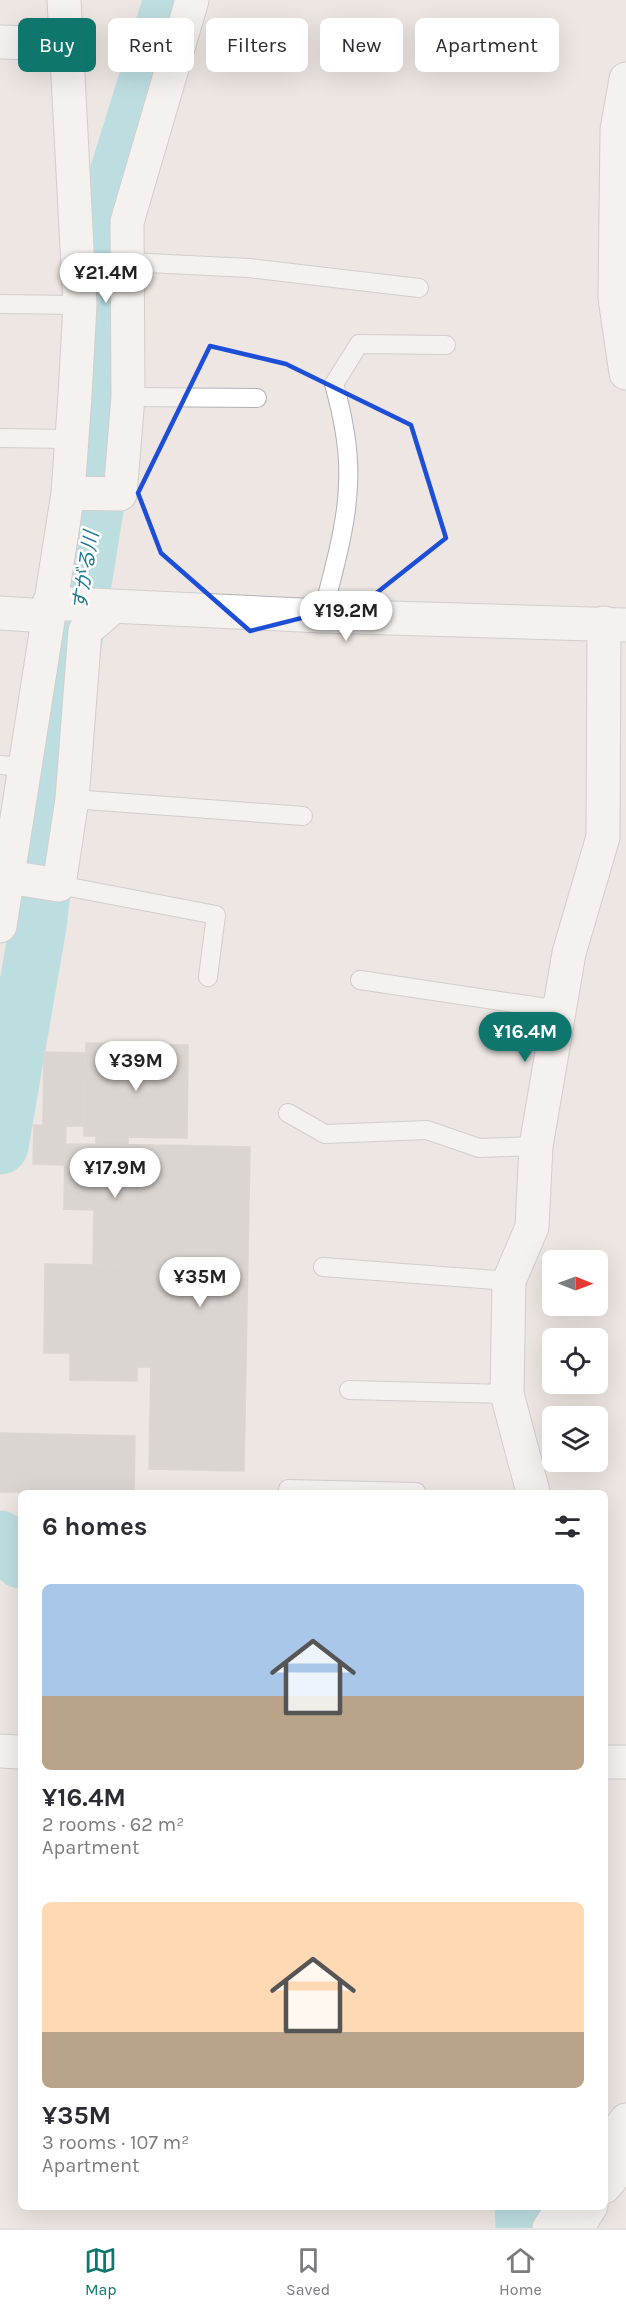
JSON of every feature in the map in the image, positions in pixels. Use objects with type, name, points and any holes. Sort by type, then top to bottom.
[{"type":"street","points":[[64,0],[65,18]]},
{"type":"street","points":[[87,493],[120,494],[104,396],[80,305],[105,221],[192,0]]},
{"type":"street","points":[[0,42],[18,43]]},
{"type":"street","points":[[0,926],[37,881],[35,787],[74,607],[87,493],[71,439],[104,396],[128,262],[105,221],[72,72]]},
{"type":"street","points":[[626,79],[617,129],[615,298],[626,373]]},
{"type":"street","points":[[37,881],[35,787],[85,631],[74,607]]},
{"type":"street","points":[[0,613],[74,607],[615,624],[603,837],[569,953],[536,1146],[532,1227],[509,1281],[507,1394],[532,1490]]},
{"type":"street","points":[[0,1751],[18,1752]]},
{"type":"street","points":[[608,1762],[626,1762]]},
{"type":"street","points":[[608,2145],[626,2120]]},
{"type":"street","points":[[608,2182],[626,2161]]},
{"type":"lane","points":[[128,262],[249,268],[419,288]]},
{"type":"lane","points":[[0,304],[80,305]]},
{"type":"lane","points":[[322,616],[337,551],[348,485],[343,418],[334,384],[359,344],[446,345]]},
{"type":"lane","points":[[104,396],[257,398]]},
{"type":"lane","points":[[0,438],[71,439]]},
{"type":"lane","points":[[35,787],[303,816]]},
{"type":"lane","points":[[37,881],[216,915],[208,977]]},
{"type":"lane","points":[[360,980],[560,1010]]},
{"type":"lane","points":[[288,1113],[324,1134],[427,1130],[480,1148],[536,1146]]},
{"type":"lane","points":[[323,1267],[509,1281]]},
{"type":"lane","points":[[349,1390],[507,1394]]},
{"type":"lane","points":[[288,1489],[331,1490]]},
{"type":"highlighted area","points":[[210,346],[286,364],[411,425],[446,538],[365,602],[250,631],[161,553],[138,493]]},
{"type":"building","points":[[86,1043],[188,1045],[187,1138],[128,1137],[128,1145],[96,1144],[96,1136],[84,1136]]},
{"type":"building","points":[[44,1052],[85,1053],[84,1126],[43,1126]]},
{"type":"building","points":[[34,1125],[66,1126],[65,1165],[33,1164]]},
{"type":"building","points":[[65,1144],[155,1145],[153,1266],[93,1265],[94,1210],[64,1209]]},
{"type":"building","points":[[155,1145],[250,1147],[244,1471],[149,1469]]},
{"type":"building","points":[[45,1264],[153,1266],[151,1367],[137,1367],[137,1381],[70,1380],[70,1353],[44,1353]]},
{"type":"building","points":[[0,1433],[135,1436],[134,1490],[0,1492]]},
{"type":"waterway","name":"すがる川","points":[[0,1146],[38,926],[66,690],[105,447],[112,193],[172,0]]},
{"type":"waterway","name":"すがる川","points":[[0,1539],[18,1557]]},
{"type":"waterway","name":"すがる川","points":[[523,2210],[524,2228]]}]
